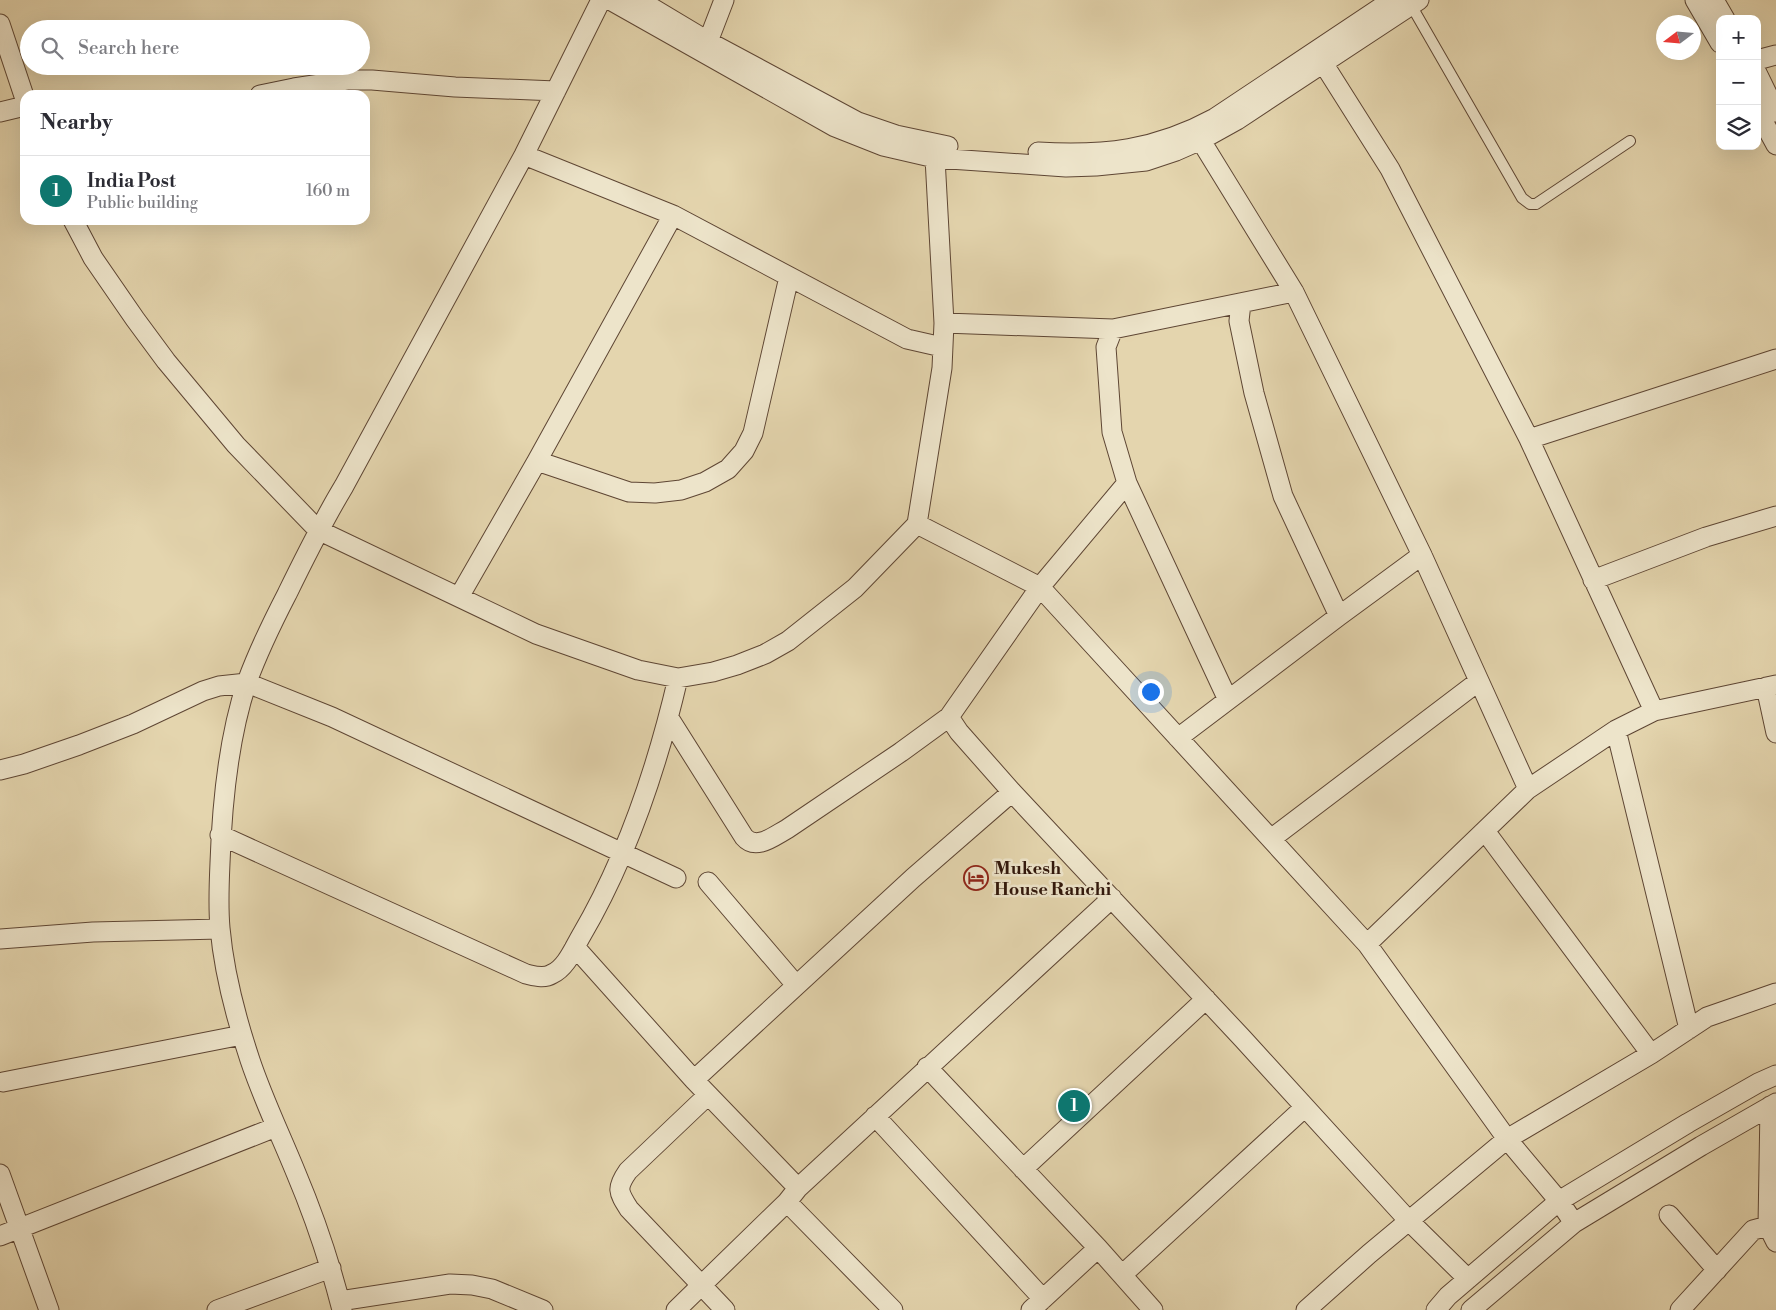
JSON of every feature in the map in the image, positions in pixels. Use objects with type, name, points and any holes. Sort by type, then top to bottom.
[{"type":"street","points":[[543,1310],[492,1290],[472,1285],[450,1284],[341,1306],[331,1268],[297,1174],[260,1087],[242,1035],[231,991],[220,929],[220,835],[224,789],[230,756],[247,683],[260,648],[318,530],[344,486],[524,156],[602,0]]},
{"type":"street","points":[[610,0],[706,48]]},
{"type":"street","points":[[639,0],[706,48],[835,126],[883,146],[1066,167],[1146,161],[1176,151],[1198,135],[1237,120],[1320,58],[1392,0]]},
{"type":"street","points":[[706,48],[724,0]]},
{"type":"street","points":[[1695,0],[1716,36]]},
{"type":"street","points":[[1714,0],[1723,15]]},
{"type":"street","points":[[1320,58],[1415,3]]},
{"type":"street","points":[[0,24],[22,90]]},
{"type":"street","points":[[1761,59],[1776,55]]},
{"type":"street","points":[[1320,58],[1390,169],[1529,439],[1654,712]]},
{"type":"street","points":[[284,90],[347,80],[372,80],[455,87],[556,91]]},
{"type":"street","points":[[1761,81],[1776,112]]},
{"type":"street","points":[[0,112],[20,107]]},
{"type":"street","points":[[1761,117],[1776,145]]},
{"type":"street","points":[[1198,135],[1294,292],[1422,555],[1528,789]]},
{"type":"street","points":[[76,225],[93,258],[166,361],[236,445],[318,530],[536,634],[638,670],[678,678],[713,672],[737,665],[765,654],[788,641],[855,588],[917,524],[942,368],[944,323],[935,151]]},
{"type":"street","points":[[524,156],[673,215],[907,339],[942,347]]},
{"type":"street","points":[[460,597],[673,215]]},
{"type":"street","points":[[537,461],[629,492],[655,493],[681,490],[705,482],[728,469],[744,451],[753,432],[789,277]]},
{"type":"street","points":[[944,323],[1114,329],[1294,292]]},
{"type":"street","points":[[1241,303],[1240,321],[1254,393],[1283,496],[1339,616]]},
{"type":"street","points":[[1114,329],[1106,347],[1112,432],[1127,483],[1228,700]]},
{"type":"street","points":[[1529,439],[1776,359]]},
{"type":"street","points":[[668,718],[748,842],[754,844],[772,837],[787,829],[902,752],[949,717],[1040,587],[1127,483]]},
{"type":"street","points":[[1594,580],[1706,537],[1776,516]]},
{"type":"street","points":[[917,524],[1040,587],[1367,944],[1507,1139],[1559,1201],[1574,1223]]},
{"type":"street","points":[[1178,738],[1422,555]]},
{"type":"street","points":[[220,835],[526,974],[538,977],[554,974],[563,966],[603,899],[624,854],[644,797],[678,678]]},
{"type":"street","points":[[1271,839],[1479,681]]},
{"type":"street","points":[[0,770],[24,764],[79,745],[133,724],[203,691],[219,686],[247,683],[332,717],[676,878]]},
{"type":"street","points":[[1367,944],[1528,789],[1616,730],[1654,712],[1771,686],[1776,733]]},
{"type":"street","points":[[949,717],[959,732],[1012,792],[1206,999],[1409,1222],[1468,1279]]},
{"type":"street","points":[[1616,730],[1689,1029]]},
{"type":"street","points":[[694,1080],[914,878],[1012,792]]},
{"type":"street","points":[[1485,831],[1651,1054]]},
{"type":"street","points":[[708,882],[796,985]]},
{"type":"street","points":[[676,1310],[875,1116],[1112,898]]},
{"type":"street","points":[[0,939],[93,932],[220,929]]},
{"type":"street","points":[[575,947],[708,1095],[893,1310]]},
{"type":"street","points":[[1306,1310],[1507,1139],[1651,1054],[1707,1017],[1776,993]]},
{"type":"street","points":[[1023,1169],[1206,999]]},
{"type":"street","points":[[2,1082],[242,1035]]},
{"type":"street","points":[[928,1067],[1154,1310]]},
{"type":"street","points":[[1436,1310],[1448,1296],[1559,1201],[1688,1123],[1776,1074]]},
{"type":"street","points":[[708,1095],[628,1171],[619,1184],[620,1196],[629,1209],[726,1310]]},
{"type":"street","points":[[1683,1309],[1753,1230],[1772,1234],[1773,1105]]},
{"type":"street","points":[[1471,1310],[1574,1223],[1773,1105]]},
{"type":"street","points":[[1122,1275],[1305,1107]]},
{"type":"street","points":[[875,1116],[1037,1304],[1098,1248]]},
{"type":"street","points":[[0,1236],[276,1127]]},
{"type":"street","points":[[0,1174],[50,1310]]},
{"type":"street","points":[[1669,1214],[1717,1270]]},
{"type":"street","points":[[216,1310],[331,1268]]},
{"type":"lane","points":[[1415,3],[1522,198],[1530,204],[1536,204],[1630,141]]},
{"type":"place","name":"Mukesh House Ranchi","points":[[976,878]]},
{"type":"place","name":"India Post","points":[[1074,1106]]}]
